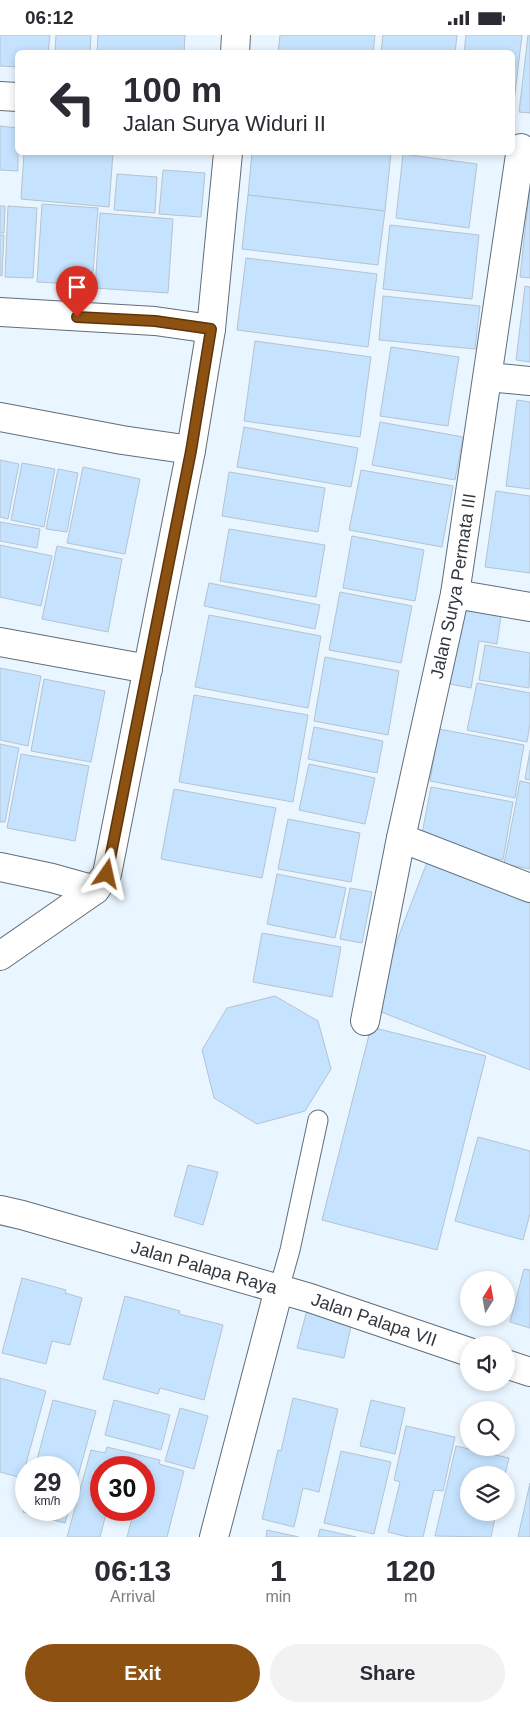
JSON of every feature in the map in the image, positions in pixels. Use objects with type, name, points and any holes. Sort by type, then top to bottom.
[{"type":"street","points":[[235,50],[236,35]]},
{"type":"street","points":[[0,96],[15,97]]},
{"type":"street","name":"Jalan Surya Permata III","points":[[365,1021],[401,838],[455,594],[521,148]]},
{"type":"street","points":[[0,956],[95,890],[107,874],[191,451],[211,329],[228,155]]},
{"type":"street","points":[[0,312],[155,321],[211,329]]},
{"type":"street","points":[[488,377],[530,381]]},
{"type":"street","points":[[0,417],[122,441],[191,451]]},
{"type":"street","points":[[455,594],[530,607]]},
{"type":"street","points":[[0,642],[148,669]]},
{"type":"street","points":[[401,838],[530,888]]},
{"type":"street","points":[[0,867],[52,878],[95,890]]},
{"type":"street","name":"Jalan Palapa Raya","points":[[0,1210],[279,1289],[214,1537]]},
{"type":"street","name":"Jalan Palapa VII","points":[[279,1289],[460,1349]]},
{"type":"street","points":[[515,1367],[530,1372]]},
{"type":"lane","points":[[279,1289],[290,1250],[318,1120]]},
{"type":"building","points":[[0,35],[50,35],[48,50],[15,50],[15,67],[0,66]]},
{"type":"building","points":[[56,35],[91,35],[90,50],[55,50]]},
{"type":"building","points":[[98,35],[185,35],[184,50],[97,50]]},
{"type":"building","points":[[280,35],[375,35],[373,50],[278,50]]},
{"type":"building","points":[[383,35],[457,35],[455,50],[381,50]]},
{"type":"building","points":[[466,35],[522,35],[515,93],[515,50],[464,50]]},
{"type":"building","points":[[528,35],[530,35],[530,113],[519,112]]},
{"type":"building","points":[[0,126],[15,128],[15,155],[18,155],[18,171],[0,170]]},
{"type":"building","points":[[24,155],[113,155],[109,207],[21,199]]},
{"type":"building","points":[[252,155],[391,155],[385,211],[248,195]]},
{"type":"building","points":[[403,155],[477,164],[469,228],[396,218]]},
{"type":"building","points":[[163,170],[205,173],[201,217],[159,214]]},
{"type":"building","points":[[117,174],[157,177],[155,213],[114,210]]},
{"type":"building","points":[[530,185],[530,278],[520,277]]},
{"type":"building","points":[[248,195],[385,211],[378,265],[242,249]]},
{"type":"building","points":[[42,204],[98,208],[92,285],[37,282]]},
{"type":"building","points":[[0,206],[5,206],[4,233],[0,233]]},
{"type":"building","points":[[8,206],[37,208],[33,278],[5,277]]},
{"type":"building","points":[[100,213],[173,219],[168,293],[95,288]]},
{"type":"building","points":[[390,225],[479,235],[472,299],[383,289]]},
{"type":"building","points":[[0,235],[4,235],[2,276],[0,275]]},
{"type":"building","points":[[246,258],[377,274],[368,347],[237,330]]},
{"type":"building","points":[[525,286],[530,287],[530,362],[516,360]]},
{"type":"building","points":[[383,296],[480,306],[475,349],[379,340]]},
{"type":"building","points":[[255,341],[371,357],[360,437],[244,421]]},
{"type":"building","points":[[391,347],[459,357],[448,426],[380,416]]},
{"type":"building","points":[[517,400],[530,402],[530,489],[506,486]]},
{"type":"building","points":[[380,422],[463,437],[455,480],[372,465]]},
{"type":"building","points":[[244,427],[358,448],[351,487],[237,467]]},
{"type":"building","points":[[0,460],[19,464],[8,519],[0,517]]},
{"type":"building","points":[[22,463],[55,469],[44,527],[11,520]]},
{"type":"building","points":[[83,467],[140,479],[125,554],[67,543]]},
{"type":"building","points":[[58,469],[78,473],[67,532],[46,529]]},
{"type":"building","points":[[361,470],[453,486],[442,547],[349,530]]},
{"type":"building","points":[[229,472],[325,488],[318,532],[222,516]]},
{"type":"building","points":[[496,491],[530,496],[530,573],[485,567]]},
{"type":"building","points":[[0,522],[40,529],[37,548],[0,541]]},
{"type":"building","points":[[229,529],[325,545],[316,597],[220,581]]},
{"type":"building","points":[[352,536],[424,550],[415,601],[343,588]]},
{"type":"building","points":[[0,545],[52,556],[41,606],[0,597]]},
{"type":"building","points":[[57,546],[122,559],[108,632],[42,619]]},
{"type":"building","points":[[209,583],[320,605],[315,629],[204,606]]},
{"type":"building","points":[[340,592],[412,606],[401,663],[329,650]]},
{"type":"building","points":[[464,602],[502,608],[497,644],[479,641],[471,688],[450,684]]},
{"type":"building","points":[[209,615],[321,636],[308,708],[195,687]]},
{"type":"building","points":[[485,645],[530,653],[529,688],[479,680]]},
{"type":"building","points":[[325,657],[399,671],[388,735],[314,721]]},
{"type":"building","points":[[0,668],[41,676],[28,746],[0,740]]},
{"type":"building","points":[[44,679],[105,691],[91,762],[31,751]]},
{"type":"building","points":[[477,683],[530,693],[530,724],[527,742],[467,730]]},
{"type":"building","points":[[194,695],[308,715],[293,802],[179,782]]},
{"type":"building","points":[[314,727],[383,741],[377,773],[308,759]]},
{"type":"building","points":[[439,729],[524,745],[515,798],[430,781]]},
{"type":"building","points":[[0,744],[19,748],[5,822],[0,822]]},
{"type":"building","points":[[530,750],[530,780],[525,779]]},
{"type":"building","points":[[21,754],[89,766],[75,841],[7,828]]},
{"type":"building","points":[[309,764],[375,778],[365,824],[299,810]]},
{"type":"building","points":[[520,781],[530,783],[530,869],[504,864]]},
{"type":"building","points":[[431,787],[513,802],[503,860],[420,844]]},
{"type":"building","points":[[174,789],[276,808],[262,878],[161,859]]},
{"type":"building","points":[[288,819],[360,833],[351,882],[278,869]]},
{"type":"building","points":[[431,852],[530,890],[530,1070],[371,1008]]},
{"type":"building","points":[[277,874],[346,888],[335,938],[267,924]]},
{"type":"building","points":[[350,888],[372,892],[362,943],[340,939]]},
{"type":"building","points":[[262,933],[341,947],[332,997],[253,982]]},
{"type":"building","points":[[275,996],[318,1021],[331,1069],[305,1111],[257,1124],[214,1098],[202,1050],[227,1008]]},
{"type":"building","points":[[371,1027],[486,1056],[437,1250],[322,1220]]},
{"type":"building","points":[[478,1137],[530,1151],[530,1214],[523,1240],[455,1221]]},
{"type":"building","points":[[188,1165],[218,1172],[203,1225],[174,1216]]},
{"type":"building","points":[[524,1269],[530,1270],[530,1328],[515,1324],[515,1303]]},
{"type":"building","points":[[22,1278],[66,1290],[65,1293],[82,1298],[70,1345],[52,1341],[46,1364],[2,1353]]},
{"type":"building","points":[[125,1296],[180,1311],[179,1314],[223,1325],[204,1400],[160,1388],[158,1394],[103,1379]]},
{"type":"building","points":[[308,1306],[353,1317],[344,1358],[297,1348]]},
{"type":"building","points":[[0,1378],[46,1391],[28,1456],[15,1456],[15,1476],[0,1472]]},
{"type":"building","points":[[293,1398],[338,1409],[319,1492],[303,1488],[294,1527],[262,1519],[278,1450],[281,1451]]},
{"type":"building","points":[[53,1400],[96,1411],[80,1469],[80,1456],[38,1456]]},
{"type":"building","points":[[114,1400],[170,1415],[161,1450],[105,1435]]},
{"type":"building","points":[[371,1400],[405,1408],[395,1454],[360,1446]]},
{"type":"building","points":[[180,1408],[208,1416],[194,1469],[165,1461]]},
{"type":"building","points":[[406,1426],[455,1437],[443,1491],[434,1490],[423,1537],[408,1537],[388,1532],[400,1482],[394,1480]]},
{"type":"building","points":[[456,1446],[460,1447],[460,1456],[500,1456],[509,1458],[507,1466],[460,1466],[460,1521],[494,1521],[491,1537],[435,1536]]},
{"type":"building","points":[[107,1447],[144,1456],[90,1456],[90,1521],[104,1521],[100,1537],[67,1537],[71,1521],[80,1521],[80,1490],[91,1450],[105,1453]]},
{"type":"building","points":[[341,1451],[391,1462],[374,1534],[324,1523]]},
{"type":"building","points":[[155,1459],[160,1460],[159,1464],[184,1471],[167,1537],[127,1537],[131,1521],[155,1521]]},
{"type":"building","points":[[530,1483],[530,1537],[518,1537]]},
{"type":"building","points":[[320,1529],[356,1537],[318,1537]]},
{"type":"building","points":[[267,1530],[299,1537],[266,1537]]},
{"type":"route","points":[[77,317],[155,321],[211,329],[191,451],[107,874]]}]
